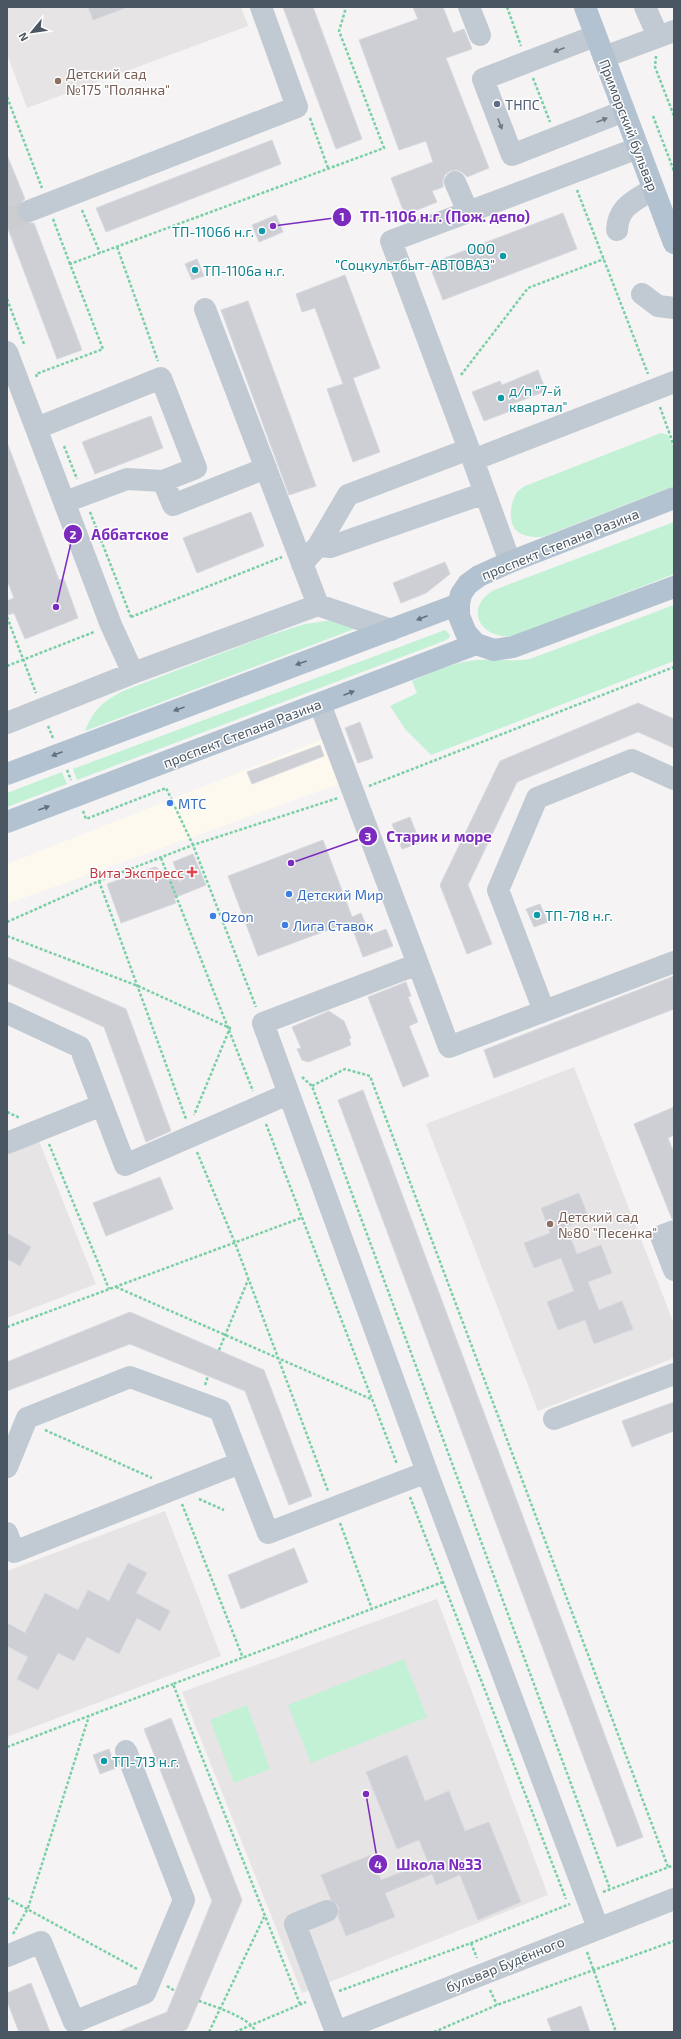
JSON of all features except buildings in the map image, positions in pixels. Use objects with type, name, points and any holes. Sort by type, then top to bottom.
[{"type":"main road","name":"Приморский бульвар","points":[[585,7],[653,188],[672,231]]},
{"type":"main road","name":"проспект Степана Разина","points":[[459,604],[461,594],[468,584],[479,576],[510,562],[674,498]]},
{"type":"main road","points":[[7,774],[459,604],[459,616],[466,633],[476,644],[494,650],[513,646],[674,587]]},
{"type":"main road","name":"проспект Степана Разина","points":[[7,822],[476,644]]},
{"type":"street","points":[[39,207],[297,107],[260,7]]},
{"type":"street","points":[[470,7],[480,35]]},
{"type":"street","points":[[604,57],[666,33],[646,7]]},
{"type":"street","points":[[595,36],[483,79],[512,155],[624,111]]},
{"type":"street","points":[[510,562],[448,391],[391,241],[638,148]]},
{"type":"street","points":[[455,182],[468,212]]},
{"type":"street","points":[[617,230],[618,220],[622,210],[653,188]]},
{"type":"street","points":[[642,294],[658,306],[674,308]]},
{"type":"street","points":[[205,309],[318,605]]},
{"type":"street","points":[[16,349],[74,498],[111,625],[133,673]]},
{"type":"street","points":[[46,424],[160,378],[196,468],[163,481],[127,479],[74,498]]},
{"type":"street","points":[[300,558],[318,546],[348,495],[471,454],[674,382]]},
{"type":"street","points":[[163,481],[173,505],[266,468]]},
{"type":"street","points":[[318,546],[330,547],[485,493]]},
{"type":"street","points":[[7,723],[133,673],[318,605],[391,630]]},
{"type":"street","points":[[320,704],[449,1047],[674,962]]},
{"type":"street","points":[[544,1011],[498,890],[537,798],[632,760],[674,779]]},
{"type":"street","points":[[418,964],[263,1023],[427,1472],[577,1901],[589,1931]]},
{"type":"street","points":[[7,1013],[80,1047],[124,1165],[190,1132],[288,1094]]},
{"type":"street","points":[[7,1143],[102,1105]]},
{"type":"street","points":[[674,1230],[661,1236],[674,1270]]},
{"type":"street","points":[[554,1419],[674,1374]]},
{"type":"street","points":[[7,1467],[27,1418],[130,1377],[220,1410],[268,1533],[427,1472]]},
{"type":"street","points":[[7,1532],[14,1552],[240,1462]]},
{"type":"street","points":[[9,1947],[40,1942],[74,2022],[145,1993],[184,1900],[126,1751]]},
{"type":"street","name":"бульвар Будённого","points":[[336,2032],[589,1931],[674,1899]]},
{"type":"street","points":[[327,1912],[295,1924],[336,2032]]},
{"type":"path","points":[[70,264],[384,148],[339,31],[345,11],[344,7]]},
{"type":"path","points":[[507,7],[556,138]]},
{"type":"path","points":[[657,72],[674,116]]},
{"type":"path","points":[[7,97],[39,207],[70,264],[103,349],[36,374]]},
{"type":"path","points":[[653,116],[674,171]]},
{"type":"path","points":[[570,174],[604,259],[674,446]]},
{"type":"path","points":[[117,247],[158,357],[160,378]]},
{"type":"path","points":[[448,391],[528,288],[604,259]]},
{"type":"path","points":[[7,299],[16,349]]},
{"type":"path","points":[[33,368],[38,381]]},
{"type":"path","points":[[46,424],[74,498],[131,617]]},
{"type":"path","points":[[7,666],[131,617],[300,558]]},
{"type":"path","points":[[7,617],[24,660]]},
{"type":"path","points":[[7,922],[98,881],[193,845],[353,793],[674,667]]},
{"type":"path","points":[[48,726],[78,795],[86,819],[166,788],[193,845],[263,1023]]},
{"type":"path","points":[[161,858],[230,1028],[301,1218],[443,1582],[589,1931],[594,1971],[616,2032]]},
{"type":"path","points":[[98,881],[138,986],[190,1132],[235,1243],[372,1609]]},
{"type":"path","points":[[7,936],[138,986],[230,1028]]},
{"type":"path","points":[[190,1132],[230,1028]]},
{"type":"path","points":[[312,1086],[346,1069],[370,1076],[668,1867]]},
{"type":"path","points":[[301,1075],[312,1086],[610,1889]]},
{"type":"path","points":[[7,1112],[42,1129],[109,1289]]},
{"type":"path","points":[[7,1327],[301,1218]]},
{"type":"path","points":[[219,1350],[248,1280]]},
{"type":"path","points":[[116,1287],[372,1399]]},
{"type":"path","points":[[26,1422],[224,1510]]},
{"type":"path","points":[[176,1488],[243,1658]]},
{"type":"path","points":[[7,1747],[443,1582]]},
{"type":"path","points":[[173,1684],[300,2004]]},
{"type":"path","points":[[9,1947],[28,1908],[88,1716]]},
{"type":"path","points":[[235,2032],[300,2004],[470,1943],[674,1865]]},
{"type":"path","points":[[7,1898],[28,1908],[175,1990]]},
{"type":"path","points":[[209,2032],[222,2009],[265,1917]]},
{"type":"path","points":[[434,2032],[497,2005],[674,1941]]},
{"type":"path","points":[[199,2001],[222,2009],[253,2025],[256,2032]]},
{"type":"shaded area","name":"Детский сад №175 \"Полянка\"","points":[[7,7],[241,7],[248,26],[27,108],[7,54]]},
{"type":"shaded area","points":[[326,738],[342,783],[7,904],[7,864]]},
{"type":"shaded area","name":"Детский сад №80 \"Песенка\"","points":[[574,1067],[674,1324],[674,1358],[538,1411],[426,1124]]},
{"type":"shaded area","points":[[39,1141],[96,1284],[7,1318],[7,1154]]},
{"type":"shaded area","points":[[165,1511],[221,1656],[7,1737],[7,1571]]},
{"type":"shaded area","points":[[437,1599],[548,1895],[302,1993],[182,1692]]},
{"type":"green space","points":[[661,433],[668,435],[674,449],[674,486],[542,537],[526,536],[514,528],[511,518],[512,503],[517,493],[525,486]]},
{"type":"green space","points":[[674,522],[674,574],[514,636],[502,636],[492,633],[485,628],[480,621],[478,614],[479,605],[485,597],[494,590]]},
{"type":"green space","points":[[674,605],[674,661],[431,755],[405,729],[390,706],[417,693],[412,681],[444,668],[477,660],[530,659]]},
{"type":"green space","points":[[340,619],[357,628],[85,731],[95,712],[109,699],[123,691],[264,637],[305,624]]},
{"type":"green space","points":[[445,630],[450,635],[449,638],[444,641],[77,780],[73,769]]},
{"type":"green space","points":[[62,772],[67,784],[7,807],[7,793]]},
{"type":"green space","points":[[404,1659],[427,1717],[311,1763],[288,1705]]},
{"type":"green space","points":[[247,1705],[270,1769],[234,1783],[210,1720]]},
{"type":"tunnel","points":[[7,220],[29,211]]},
{"type":"place","name":"Детский сад №175 \"Полянка\"","points":[[58,81]]},
{"type":"place","name":"ТНПС","points":[[497,104]]},
{"type":"place","name":"ТП-1106 н.г. (Пож. депо)","points":[[273,226]]},
{"type":"place","name":"ТП-1106б н.г.","points":[[262,231]]},
{"type":"place","name":"ООО \"Соцкультбыт-АВТОВАЗ\"","points":[[503,256]]},
{"type":"place","name":"ТП-1106а н.г.","points":[[195,270]]},
{"type":"place","name":"д/п \"7-й квартал\"","points":[[501,398]]},
{"type":"place","name":"Аббатское","points":[[56,607]]},
{"type":"place","name":"МТС","points":[[170,803]]},
{"type":"place","name":"Старик и море","points":[[291,863]]},
{"type":"place","name":"Вита Экспресс","points":[[192,872]]},
{"type":"place","name":"Детский Мир","points":[[289,894]]},
{"type":"place","name":"ТП-718 н.г.","points":[[537,915]]},
{"type":"place","name":"Ozon","points":[[213,916]]},
{"type":"place","name":"Лига Ставок","points":[[285,925]]},
{"type":"place","name":"Детский сад №80 \"Песенка\"","points":[[550,1224]]},
{"type":"place","name":"ТП-713 н.г.","points":[[104,1761]]},
{"type":"place","name":"Школа №33","points":[[366,1794]]}]
